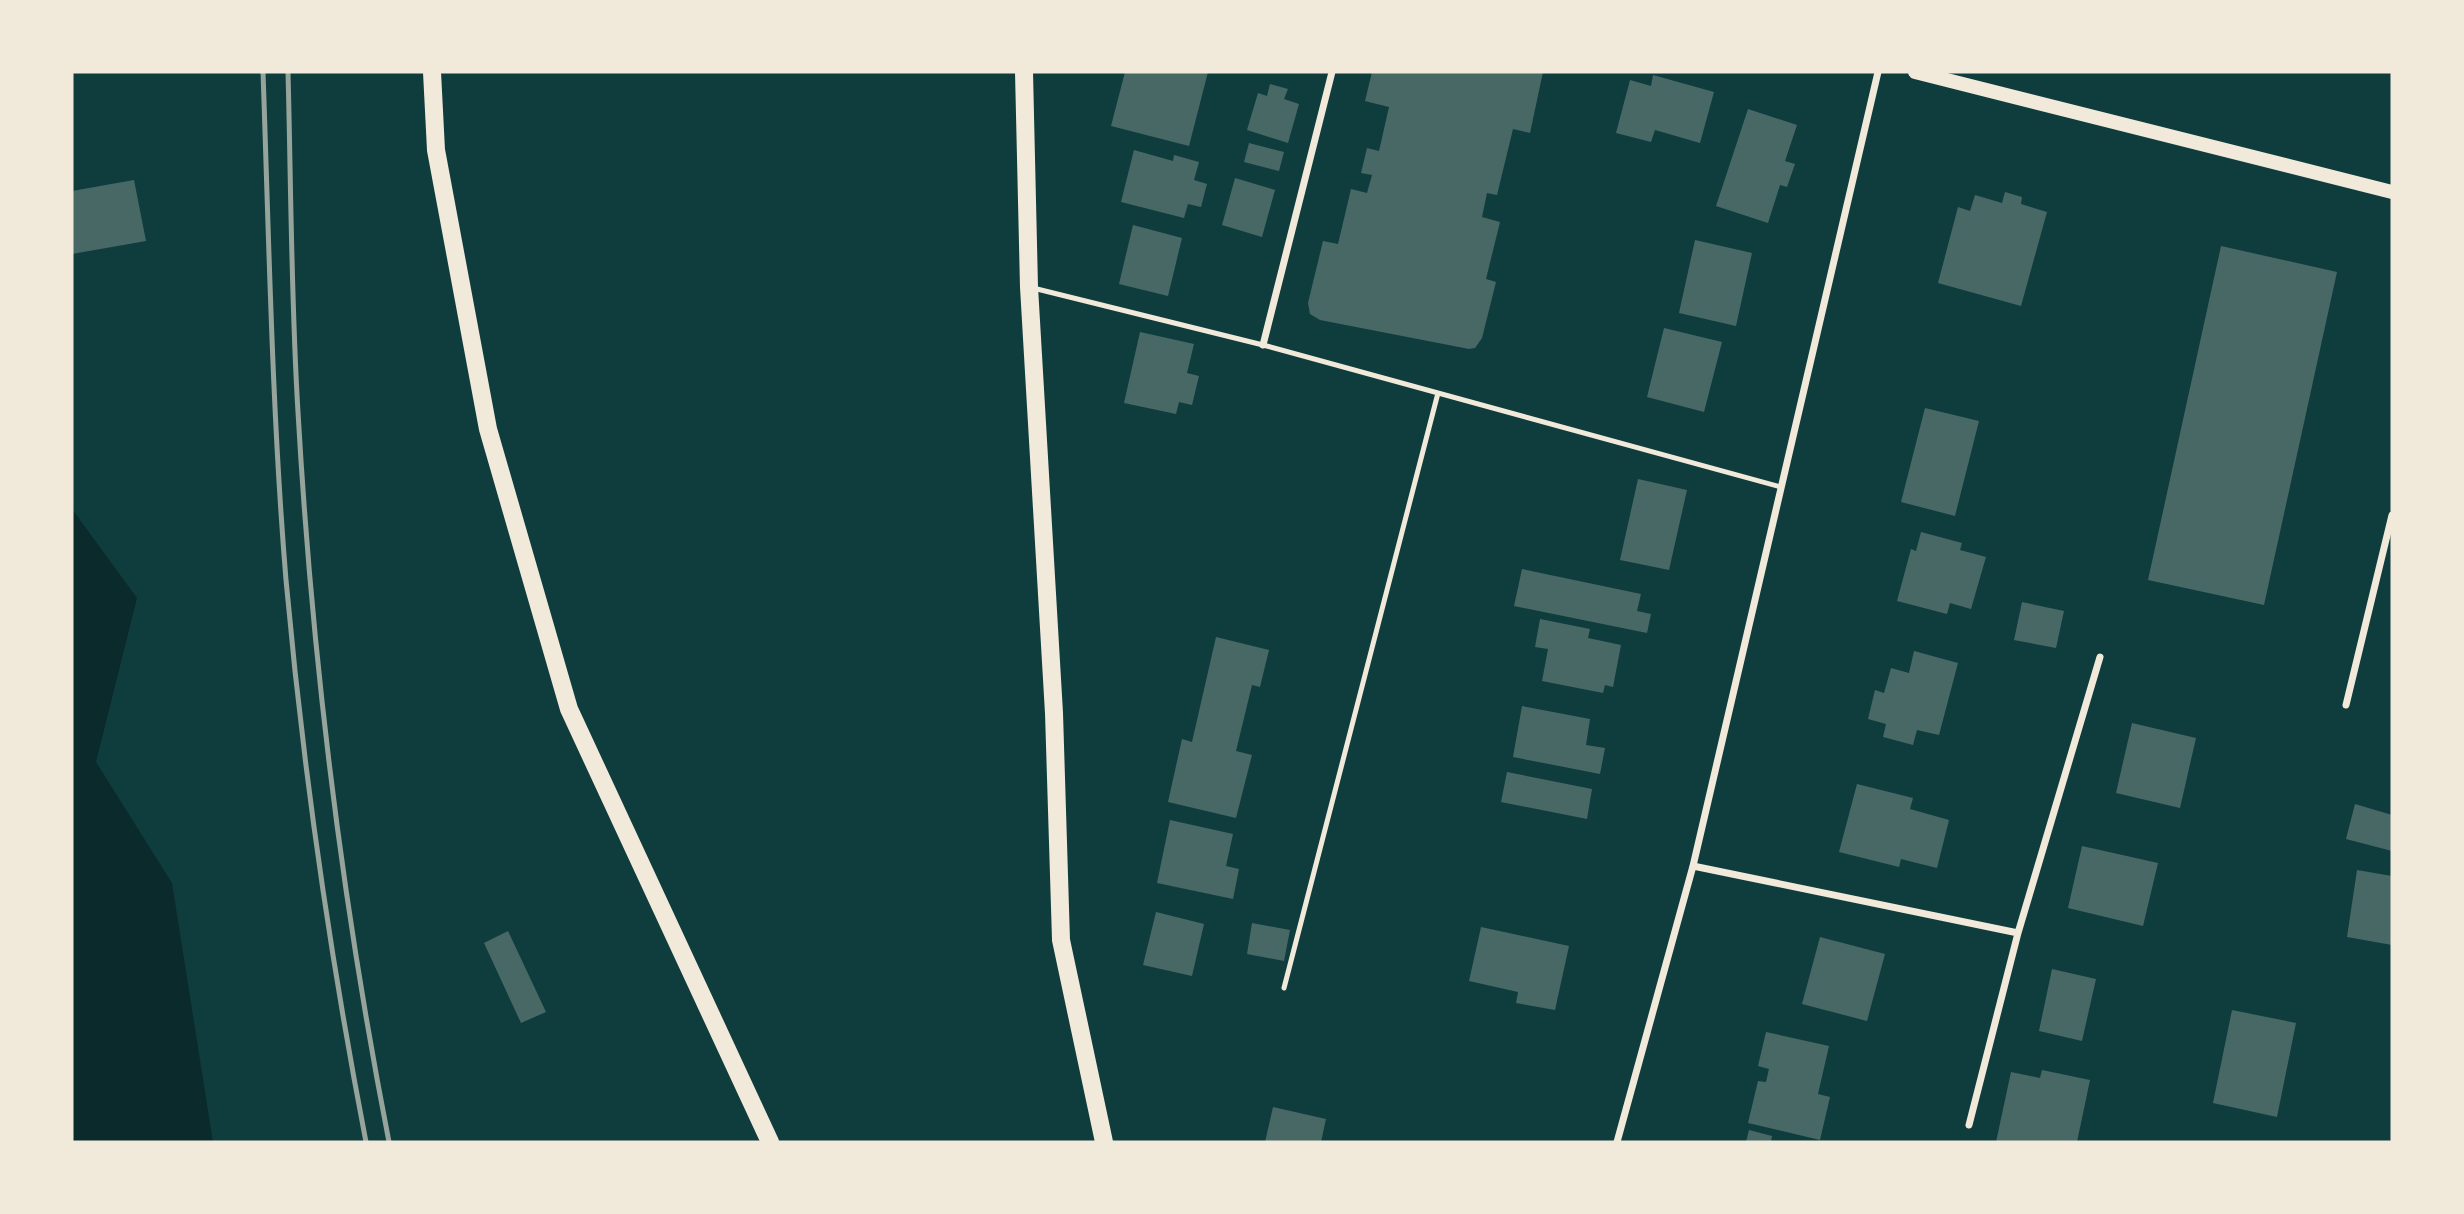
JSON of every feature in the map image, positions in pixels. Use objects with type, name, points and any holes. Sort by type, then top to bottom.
[{"type":"main road","points":[[432,72],[436,150],[488,429],[569,709],[770,1142]]},
{"type":"main road","points":[[1024,72],[1029,287],[1054,713],[1061,940],[1104,1142]]},
{"type":"main road","points":[[1915,72],[2392,192]]},
{"type":"street","points":[[1263,345],[1332,72]]},
{"type":"street","points":[[1616,1142],[1693,866],[1878,72]]},
{"type":"street","points":[[2346,705],[2392,515]]},
{"type":"street","points":[[1969,1125],[2018,933],[2101,657]]},
{"type":"street","points":[[1693,866],[2018,933]]},
{"type":"lane","points":[[1029,287],[1263,345],[1781,487]]},
{"type":"lane","points":[[1284,988],[1438,393]]},
{"type":"water","points":[[72,509],[137,598],[96,762],[172,883],[213,1142],[72,1142]]},
{"type":"building","points":[[1125,72],[1208,72],[1189,146],[1111,126]]},
{"type":"building","points":[[1372,72],[1543,72],[1530,133],[1513,129],[1497,195],[1487,193],[1482,217],[1500,222],[1486,279],[1496,282],[1482,338],[1475,348],[1320,320],[1310,314],[1308,303],[1323,241],[1338,244],[1351,189],[1367,193],[1372,175],[1361,173],[1367,148],[1379,151],[1389,107],[1365,101]]},
{"type":"building","points":[[1653,75],[1714,92],[1700,143],[1655,130],[1651,142],[1616,133],[1630,80],[1651,86]]},
{"type":"building","points":[[1270,84],[1288,89],[1284,99],[1299,104],[1288,143],[1247,130],[1258,93],[1267,96]]},
{"type":"building","points":[[1748,109],[1797,125],[1785,161],[1795,164],[1787,187],[1780,185],[1768,223],[1716,206]]},
{"type":"building","points":[[1249,143],[1284,152],[1279,171],[1244,162]]},
{"type":"building","points":[[1134,150],[1173,161],[1174,155],[1199,162],[1194,180],[1207,184],[1201,207],[1188,204],[1184,218],[1121,202]]},
{"type":"building","points":[[1235,178],[1275,190],[1262,237],[1222,225]]},
{"type":"building","points":[[134,180],[146,241],[72,254],[72,191]]},
{"type":"building","points":[[2005,192],[2022,197],[2021,204],[2047,212],[2021,306],[1938,283],[1958,207],[1970,211],[1975,195],[2002,203]]},
{"type":"building","points":[[1133,225],[1182,238],[1168,296],[1119,284]]},
{"type":"building","points":[[1695,240],[1752,253],[1736,326],[1679,313]]},
{"type":"building","points":[[2221,246],[2337,272],[2264,605],[2148,580]]},
{"type":"building","points":[[1664,328],[1722,342],[1704,412],[1647,397]]},
{"type":"building","points":[[1140,332],[1194,344],[1187,373],[1199,376],[1192,405],[1179,402],[1176,414],[1124,403]]},
{"type":"building","points":[[1925,408],[1979,421],[1955,516],[1901,502]]},
{"type":"building","points":[[1638,479],[1687,490],[1669,570],[1620,560]]},
{"type":"building","points":[[1921,532],[1962,543],[1960,550],[1986,557],[1971,609],[1950,603],[1947,614],[1897,601],[1911,549],[1916,551]]},
{"type":"building","points":[[1522,569],[1641,594],[1637,611],[1651,614],[1647,633],[1514,606]]},
{"type":"building","points":[[2022,602],[2064,611],[2056,648],[2014,640]]},
{"type":"building","points":[[1540,619],[1590,629],[1588,638],[1621,645],[1613,687],[1605,685],[1603,693],[1542,681],[1548,649],[1535,647]]},
{"type":"building","points":[[1216,637],[1269,650],[1260,687],[1252,685],[1236,751],[1252,755],[1236,818],[1168,802],[1182,739],[1192,742]]},
{"type":"building","points":[[1914,651],[1958,663],[1939,735],[1917,730],[1913,745],[1883,737],[1886,724],[1868,719],[1875,690],[1884,693],[1891,668],[1909,673]]},
{"type":"building","points":[[1522,706],[1590,719],[1586,745],[1605,748],[1600,774],[1513,757]]},
{"type":"building","points":[[2132,723],[2196,738],[2180,808],[2116,793]]},
{"type":"building","points":[[1507,772],[1592,789],[1587,819],[1501,802]]},
{"type":"building","points":[[1857,784],[1913,798],[1910,809],[1949,820],[1937,868],[1901,859],[1899,867],[1839,852]]},
{"type":"building","points":[[2355,804],[2392,815],[2392,851],[2346,839]]},
{"type":"building","points":[[1170,820],[1233,834],[1226,866],[1239,869],[1233,899],[1157,883]]},
{"type":"building","points":[[2082,846],[2158,863],[2143,926],[2068,908]]},
{"type":"building","points":[[2357,870],[2392,876],[2392,945],[2347,937]]},
{"type":"building","points":[[1156,912],[1204,924],[1192,976],[1143,965]]},
{"type":"building","points":[[1252,923],[1290,930],[1284,961],[1247,954]]},
{"type":"building","points":[[1481,927],[1569,946],[1555,1010],[1516,1003],[1518,992],[1469,981]]},
{"type":"building","points":[[508,931],[546,1012],[521,1023],[484,943]]},
{"type":"building","points":[[1820,937],[1885,954],[1867,1021],[1802,1004]]},
{"type":"building","points":[[2052,969],[2096,979],[2082,1041],[2039,1031]]},
{"type":"building","points":[[2232,1010],[2296,1023],[2277,1117],[2213,1103]]},
{"type":"building","points":[[1766,1032],[1829,1046],[1818,1094],[1830,1097],[1820,1140],[1748,1123],[1758,1081],[1766,1082],[1769,1069],[1758,1066]]},
{"type":"building","points":[[2042,1070],[2090,1080],[2077,1142],[1996,1142],[2011,1072],[2040,1078]]},
{"type":"building","points":[[1273,1107],[1326,1119],[1321,1142],[1265,1142]]},
{"type":"building","points":[[1749,1130],[1772,1136],[1771,1142],[1746,1142]]},
{"type":"railway","points":[[263,72],[274,390],[286,580],[319,862],[366,1142]]},
{"type":"railway","points":[[288,72],[296,370],[312,596],[343,870],[389,1142]]}]
